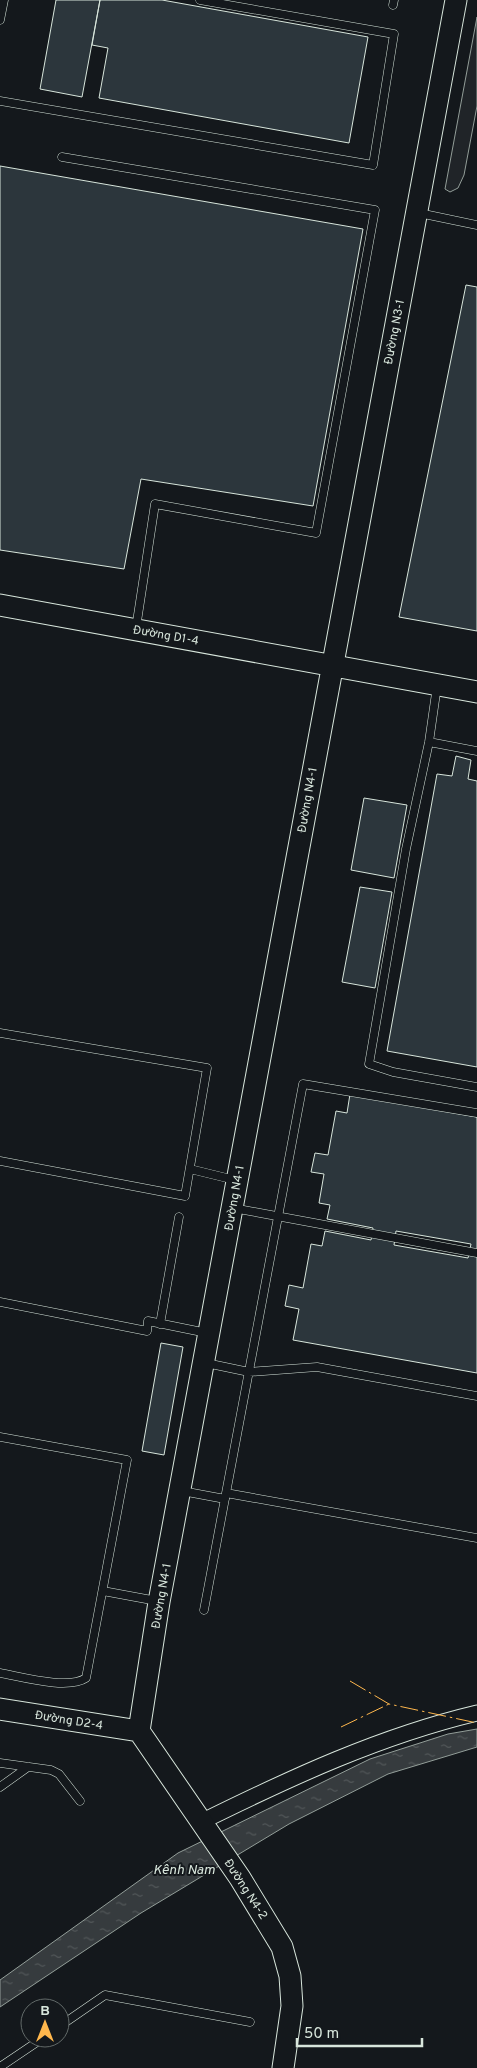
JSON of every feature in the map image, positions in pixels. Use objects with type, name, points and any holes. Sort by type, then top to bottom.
[{"type":"main road","name":"Đường N3-1","points":[[332,665],[456,0]]},
{"type":"main road","name":"Đường D1-4","points":[[0,605],[477,692]]},
{"type":"main road","name":"Đường N4-1","points":[[139,1731],[159,1602],[332,665]]},
{"type":"main road","name":"Đường D2-4","points":[[0,1709],[139,1731]]},
{"type":"main road","name":"Đường N4-2","points":[[139,1731],[240,1878],[279,1940],[287,1964],[292,2006],[283,2068]]},
{"type":"street","points":[[201,1822],[313,1768],[432,1724],[477,1713]]},
{"type":"lane","points":[[0,20],[4,0]]},
{"type":"lane","points":[[0,101],[373,165],[394,34],[200,0]]},
{"type":"lane","points":[[62,157],[375,210],[316,533],[155,504],[136,630]]},
{"type":"lane","points":[[416,213],[477,223]]},
{"type":"lane","points":[[437,684],[429,742],[406,849],[369,1064],[392,1072],[477,1087]]},
{"type":"lane","points":[[429,742],[477,751]]},
{"type":"lane","points":[[0,1033],[207,1068],[185,1196],[0,1161]]},
{"type":"lane","points":[[204,1610],[303,1084],[477,1113]]},
{"type":"lane","points":[[190,1170],[237,1180]]},
{"type":"lane","points":[[232,1208],[477,1253]]},
{"type":"lane","points":[[160,1324],[179,1217]]},
{"type":"lane","points":[[0,1302],[147,1330],[148,1321],[209,1333]]},
{"type":"lane","points":[[204,1362],[248,1372],[317,1368],[477,1396]]},
{"type":"lane","points":[[0,1437],[127,1460],[86,1678],[79,1682],[63,1683],[0,1673]]},
{"type":"lane","points":[[180,1491],[226,1496],[477,1538]]},
{"type":"lane","points":[[103,1591],[159,1602]]},
{"type":"lane","points":[[0,1763],[51,1770],[59,1774],[80,1801]]},
{"type":"lane","points":[[0,1788],[28,1767]]},
{"type":"lane","points":[[70,2019],[105,1995],[250,2022]]},
{"type":"lane","points":[[0,2068],[29,2048]]},
{"type":"shaded area","points":[[477,17],[477,106],[464,175],[458,188],[450,192],[445,189]]},
{"type":"water","name":"Kênh Nam","points":[[477,1729],[477,1747],[388,1774],[289,1824],[141,1913],[0,2007],[0,1980],[178,1853],[370,1759],[448,1734]]},
{"type":"building","points":[[56,0],[100,0],[82,97],[40,89]]},
{"type":"building","points":[[100,0],[162,0],[368,37],[349,143],[99,98],[108,48],[92,45]]},
{"type":"building","points":[[0,166],[363,229],[313,506],[141,479],[124,569],[0,550]]},
{"type":"building","points":[[466,285],[477,287],[477,631],[399,617]]},
{"type":"building","points":[[456,756],[471,760],[468,779],[477,781],[477,1067],[387,1051],[437,774],[452,776]]},
{"type":"building","points":[[364,798],[407,805],[394,878],[351,870]]},
{"type":"building","points":[[360,887],[392,892],[375,988],[342,982]]},
{"type":"building","points":[[350,1094],[477,1117],[477,1373],[293,1340],[299,1309],[285,1306],[289,1285],[303,1288],[311,1244],[322,1246],[325,1231],[371,1240],[373,1228],[327,1219],[330,1205],[319,1203],[324,1174],[311,1172],[315,1153],[328,1155],[336,1111],[347,1113]],"holes":[[[396,1231],[471,1244],[468,1258],[394,1245]]]},
{"type":"building","points":[[161,1343],[183,1347],[164,1455],[142,1451]]},
{"type":"power","points":[[350,1681],[389,1704],[477,1723]]},
{"type":"power","points":[[341,1727],[389,1704]]}]
